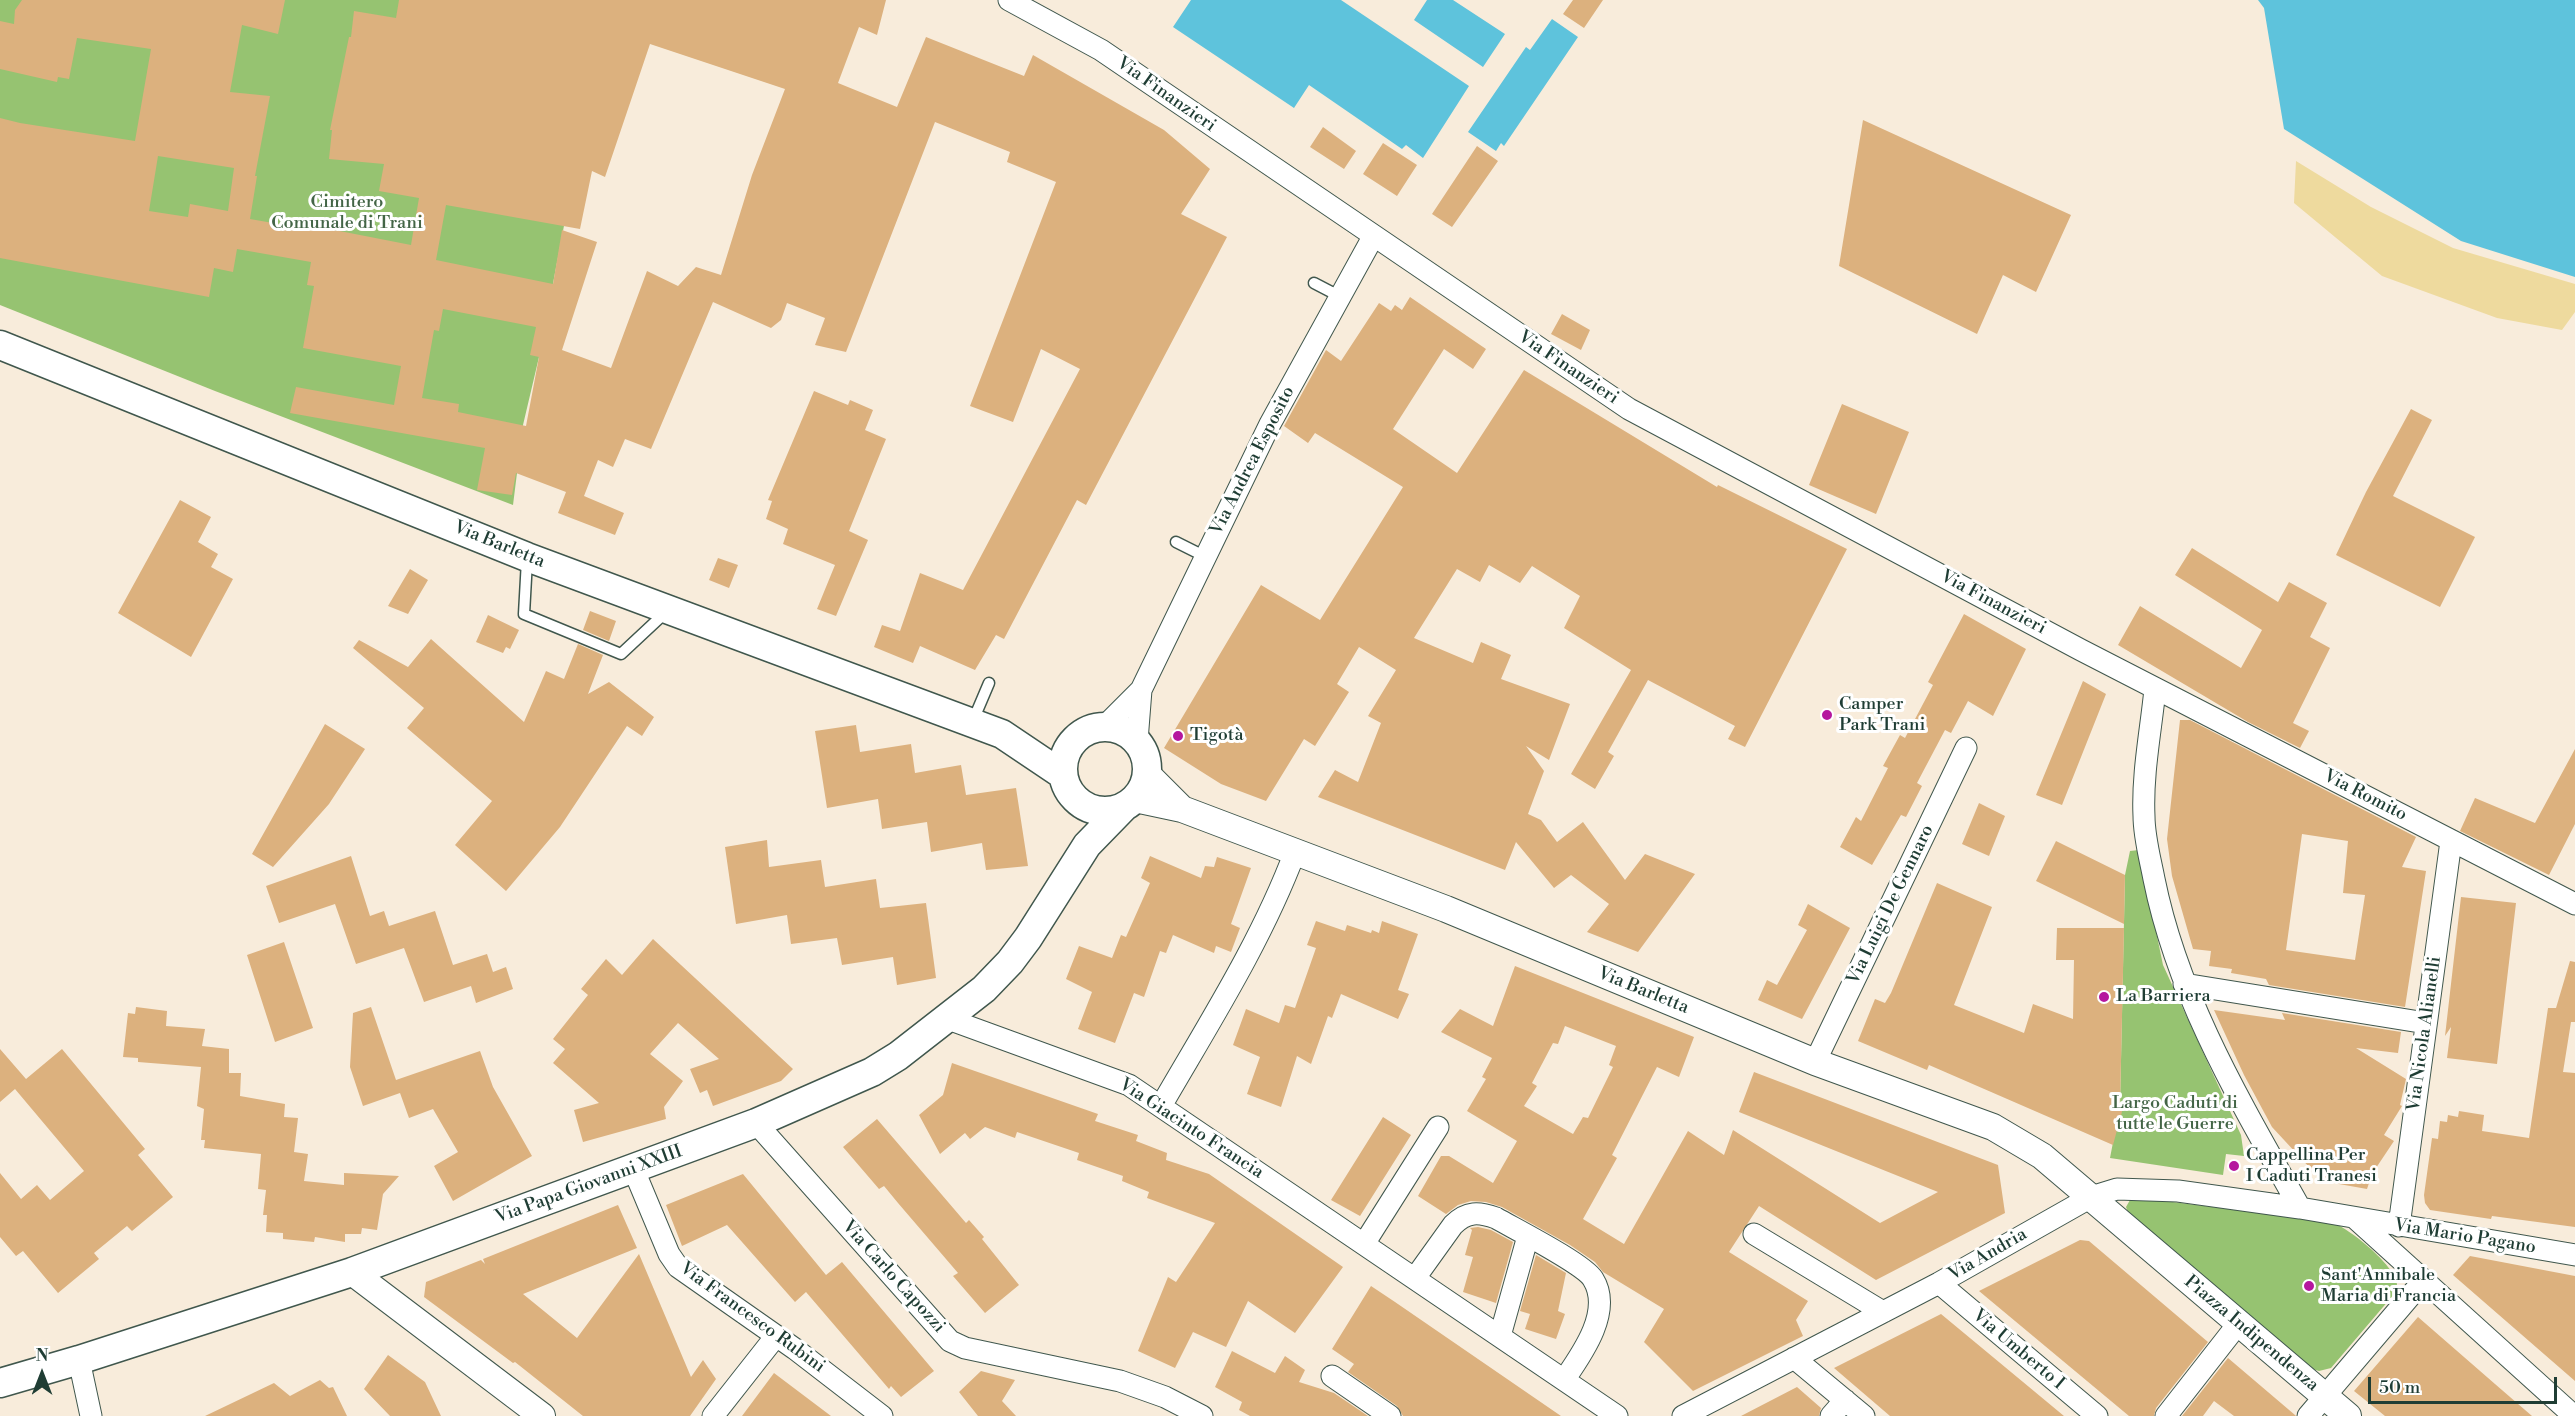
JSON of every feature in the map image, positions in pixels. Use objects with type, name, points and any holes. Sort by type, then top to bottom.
[{"type":"main road","name":"Via Barletta","points":[[0,345],[527,557],[1002,734],[1063,775],[1071,793],[1085,806],[1098,811],[1112,811],[1136,794]]},
{"type":"main road","points":[[1063,775],[1066,752],[1073,741],[1082,734],[1105,726],[1122,730],[1137,741],[1148,762],[1136,794]]},
{"type":"main road","name":"Via Barletta","points":[[1002,734],[1073,741]]},
{"type":"main road","name":"Via Papa Giovanni XXIII","points":[[0,1383],[79,1360],[352,1272],[756,1123],[872,1072],[948,1019],[984,989],[1010,962],[1028,938],[1086,845],[1136,794]]},
{"type":"main road","points":[[1085,806],[1086,845]]},
{"type":"street","name":"Via Finanzieri","points":[[1009,0],[1028,8],[1101,50],[1629,409],[2155,689]]},
{"type":"street","name":"Via Andrea Esposito","points":[[1105,726],[1141,690],[1270,424],[1373,237]]},
{"type":"street","name":"Via Romito","points":[[2155,689],[2575,904]]},
{"type":"street","points":[[2155,689],[2144,794],[2145,827],[2161,914],[2184,984],[2241,1105],[2300,1208]]},
{"type":"street","name":"Via Andrea Esposito","points":[[1137,741],[1141,690]]},
{"type":"street","name":"Via Luigi De Gennaro","points":[[1815,1062],[1966,748]]},
{"type":"street","name":"Via Barletta","points":[[1136,794],[1182,809],[1446,909],[1815,1062],[1993,1127],[2042,1156],[2091,1197]]},
{"type":"street","name":"Via Nicola Alianelli","points":[[2399,1226],[2451,841]]},
{"type":"street","points":[[1161,1106],[1258,939],[1295,852]]},
{"type":"street","points":[[2184,984],[2426,1023]]},
{"type":"street","name":"Via Giacinto Francia","points":[[948,1019],[1129,1085],[1617,1416]]},
{"type":"street","name":"Via Carlo Capozzi","points":[[756,1123],[950,1341],[965,1348],[1120,1381],[1165,1397],[1202,1416]]},
{"type":"street","points":[[1364,1244],[1438,1127]]},
{"type":"street","name":"Via Francesco Rubini","points":[[633,1168],[669,1254],[678,1267],[776,1336],[882,1416]]},
{"type":"street","points":[[2091,1197],[2117,1190],[2178,1191],[2300,1208],[2356,1219],[2574,1416]]},
{"type":"street","name":"Via Andria","points":[[1683,1416],[1939,1283],[2091,1197]]},
{"type":"street","name":"Piazza Indipendenza","points":[[2091,1197],[2325,1396],[2423,1281]]},
{"type":"street","points":[[1415,1278],[1453,1225],[1461,1217],[1470,1213],[1481,1213],[1496,1218],[1588,1273],[1599,1294],[1599,1309],[1592,1333],[1564,1380]]},
{"type":"street","name":"Via Mario Pagano","points":[[2356,1219],[2575,1255]]},
{"type":"street","points":[[1755,1234],[1883,1312]]},
{"type":"street","points":[[1500,1336],[1528,1236]]},
{"type":"street","points":[[352,1272],[542,1416]]},
{"type":"street","name":"Via Umberto I","points":[[1939,1283],[2086,1412]]},
{"type":"street","points":[[2166,1416],[2238,1324]]},
{"type":"street","points":[[713,1416],[776,1336]]},
{"type":"street","points":[[1794,1358],[1838,1408],[1864,1416]]},
{"type":"street","points":[[79,1360],[91,1416]]},
{"type":"street","points":[[1332,1376],[1390,1416]]},
{"type":"street","points":[[2308,1416],[2325,1396],[2348,1416]]},
{"type":"lane","points":[[1314,283],[1339,296]]},
{"type":"lane","points":[[1176,542],[1206,557]]},
{"type":"lane","points":[[527,557],[524,614],[621,654],[668,609]]},
{"type":"lane","points":[[972,723],[989,683]]},
{"type":"green space","name":"Cimitero Comunale di Trani","points":[[0,0],[607,0],[539,357],[523,425],[513,505],[215,391],[0,305]]},
{"type":"green space","name":"Largo Caduti di tutte le Guerre","points":[[2139,850],[2163,965],[2241,1135],[2244,1156],[2226,1154],[2223,1175],[2110,1158],[2120,1106],[2125,875],[2130,851]]},
{"type":"green space","points":[[2141,1198],[2331,1222],[2348,1231],[2380,1257],[2394,1276],[2397,1284],[2395,1293],[2331,1368],[2319,1371],[2306,1367],[2130,1218],[2126,1207],[2130,1200]]},
{"type":"sand","points":[[2296,161],[2371,207],[2453,248],[2575,284],[2575,312],[2562,330],[2497,318],[2382,276],[2294,203]]},
{"type":"water","points":[[1191,0],[1341,0],[1469,86],[1423,158],[1406,145],[1402,149],[1309,85],[1294,108],[1173,27]]},
{"type":"water","points":[[1427,0],[1453,0],[1505,34],[1483,67],[1414,20]]},
{"type":"water","points":[[2258,0],[2575,0],[2575,277],[2461,241],[2284,129],[2264,8]]},
{"type":"water","points":[[1552,19],[1578,37],[1504,146],[1501,143],[1496,151],[1468,132],[1526,47],[1530,50]]},
{"type":"building","points":[[22,0],[285,0],[278,34],[242,25],[230,92],[270,96],[255,176],[257,176],[250,219],[313,230],[314,226],[411,245],[419,198],[379,191],[384,164],[329,159],[332,130],[330,130],[349,37],[351,37],[354,11],[396,18],[399,0],[886,0],[877,35],[859,27],[838,83],[897,107],[926,37],[1024,76],[1033,55],[1164,130],[1210,169],[1181,214],[1227,237],[1086,505],[1077,500],[1004,639],[996,635],[975,670],[920,646],[913,663],[874,647],[882,625],[900,631],[920,573],[963,590],[1080,369],[1041,349],[1013,422],[970,406],[1056,182],[1007,162],[1010,152],[935,122],[846,352],[815,345],[825,318],[787,303],[781,320],[771,328],[713,302],[651,449],[625,439],[613,467],[598,460],[584,496],[624,513],[615,535],[558,513],[566,492],[516,473],[512,495],[477,490],[485,448],[290,413],[296,387],[394,405],[401,366],[303,348],[314,286],[307,285],[311,262],[237,249],[233,272],[214,268],[209,297],[0,258],[0,118],[135,141],[151,49],[77,38],[69,79],[58,77],[57,82],[0,69],[0,21],[14,24],[15,10]],"holes":[[[650,44],[785,89],[752,175],[721,275],[696,267],[678,286],[647,271],[611,368],[562,350],[597,242],[562,230],[553,284],[436,260],[446,205],[580,229],[592,171],[605,177]],[[158,156],[234,168],[228,211],[190,204],[188,217],[149,211]],[[443,309],[536,327],[530,355],[539,357],[526,426],[458,412],[459,404],[422,398],[434,330],[439,331]]]},
{"type":"building","points":[[1573,0],[1603,0],[1584,28],[1563,14]]},
{"type":"building","points":[[1863,120],[2071,215],[2036,292],[2003,275],[1977,334],[1839,266]]},
{"type":"building","points":[[1323,127],[1356,151],[1344,169],[1310,147]]},
{"type":"building","points":[[1383,143],[1417,165],[1397,196],[1363,174]]},
{"type":"building","points":[[1477,146],[1498,161],[1452,227],[1432,214]]},
{"type":"building","points":[[1410,297],[1486,349],[1473,369],[1444,349],[1393,429],[1457,473],[1524,370],[1717,487],[1718,485],[1847,549],[1745,747],[1728,739],[1735,726],[1648,680],[1608,752],[1614,756],[1595,789],[1571,774],[1631,670],[1564,628],[1580,596],[1532,566],[1520,583],[1489,565],[1480,582],[1457,569],[1414,638],[1473,663],[1481,642],[1511,655],[1501,679],[1570,704],[1549,760],[1526,746],[1544,771],[1528,814],[1541,820],[1557,842],[1583,822],[1625,880],[1645,854],[1695,874],[1638,952],[1587,932],[1609,904],[1571,875],[1554,888],[1516,842],[1505,870],[1318,797],[1335,770],[1358,782],[1381,723],[1368,716],[1396,670],[1359,647],[1337,684],[1349,692],[1315,746],[1304,739],[1266,801],[1221,784],[1164,748],[1261,585],[1320,620],[1403,487],[1315,433],[1308,443],[1284,426],[1326,350],[1341,361],[1379,303],[1391,311],[1395,305],[1402,310]]},
{"type":"building","points":[[1562,314],[1590,330],[1581,350],[1551,334]]},
{"type":"building","points":[[814,391],[848,405],[850,400],[873,410],[865,430],[886,439],[849,531],[868,540],[836,616],[817,609],[835,565],[783,544],[788,529],[766,519],[772,501],[768,500]]},
{"type":"building","points":[[1842,404],[1909,432],[1876,514],[1809,485]]},
{"type":"building","points":[[2411,409],[2432,420],[2393,496],[2475,537],[2440,607],[2336,555],[2366,492]]},
{"type":"building","points":[[180,500],[211,517],[198,542],[218,554],[211,567],[233,579],[191,657],[118,613]]},
{"type":"building","points":[[2192,548],[2278,602],[2289,582],[2327,603],[2310,637],[2330,648],[2293,723],[2309,731],[2300,748],[2248,722],[2118,645],[2140,606],[2241,668],[2262,630],[2175,575]]},
{"type":"building","points":[[718,558],[738,565],[729,588],[709,580]]},
{"type":"building","points":[[410,569],[428,580],[408,614],[388,606]]},
{"type":"building","points":[[590,611],[616,621],[609,641],[583,630]]},
{"type":"building","points":[[1964,614],[2026,649],[1993,716],[1968,701],[1951,733],[1945,730],[1917,783],[1922,786],[1906,817],[1901,815],[1872,865],[1840,847],[1856,817],[1861,821],[1888,768],[1883,766],[1900,735],[1905,738],[1933,685],[1928,682]]},
{"type":"building","points":[[488,615],[519,630],[510,649],[506,647],[503,653],[476,642]]},
{"type":"building","points":[[431,639],[524,722],[546,671],[564,679],[578,644],[603,655],[588,694],[609,682],[654,717],[642,736],[627,726],[560,827],[506,891],[455,845],[492,801],[407,728],[424,708],[353,648],[359,640],[408,667]]},
{"type":"building","points":[[2083,681],[2106,694],[2062,805],[2036,795]]},
{"type":"building","points":[[2180,720],[2190,720],[2416,837],[2402,867],[2426,871],[2405,1007],[2269,985],[2266,979],[2231,973],[2232,969],[2209,966],[2211,951],[2193,949],[2172,876],[2167,839]],"holes":[[[2302,834],[2348,841],[2343,893],[2365,895],[2355,960],[2286,950]]]},
{"type":"building","points":[[325,724],[365,749],[329,804],[273,867],[252,854]]},
{"type":"building","points":[[856,725],[860,752],[911,744],[915,773],[961,765],[966,795],[1016,788],[1028,866],[986,870],[982,843],[931,852],[927,822],[882,829],[878,799],[827,808],[815,731]]},
{"type":"building","points":[[2575,749],[2575,824],[2549,875],[2460,831],[2475,798],[2535,823]]},
{"type":"building","points":[[1979,803],[2005,816],[1989,856],[1962,844]]},
{"type":"building","points":[[767,840],[769,867],[821,860],[825,887],[876,879],[880,908],[926,903],[936,978],[897,985],[893,957],[842,965],[837,938],[791,944],[787,915],[736,924],[725,847]]},
{"type":"building","points":[[2056,841],[2125,875],[2124,924],[2036,881]]},
{"type":"building","points":[[351,856],[370,916],[384,911],[389,926],[435,911],[453,965],[487,954],[493,972],[506,967],[513,989],[476,1003],[471,986],[424,1002],[404,948],[356,964],[335,904],[279,923],[266,886]]},
{"type":"building","points":[[1150,856],[1201,878],[1205,866],[1214,867],[1217,857],[1251,868],[1231,924],[1240,928],[1231,952],[1216,946],[1214,953],[1173,935],[1166,953],[1160,951],[1144,997],[1134,993],[1115,1043],[1078,1029],[1092,992],[1066,979],[1079,946],[1112,958],[1121,935],[1126,937],[1150,883],[1141,878]]},
{"type":"building","points":[[1937,883],[1992,907],[1954,1005],[2024,1033],[2033,1004],[2073,1019],[2074,960],[2056,960],[2057,928],[2124,928],[2120,1106],[2123,1108],[2113,1145],[1929,1065],[1927,1070],[1858,1041],[1875,999],[1885,1003],[1891,993]]},
{"type":"building","points":[[2461,897],[2516,903],[2497,1064],[2447,1058],[2451,1027],[2445,1036]]},
{"type":"building","points":[[1808,904],[1850,928],[1802,1019],[1758,1000],[1767,980],[1777,985],[1807,930],[1798,925]]},
{"type":"building","points":[[1316,921],[1345,931],[1347,925],[1371,933],[1372,930],[1379,933],[1382,921],[1418,934],[1398,990],[1409,994],[1398,1019],[1341,994],[1332,1018],[1328,1016],[1311,1064],[1297,1056],[1281,1107],[1247,1094],[1260,1057],[1233,1045],[1246,1009],[1279,1023],[1285,1005],[1295,1008],[1316,948],[1307,945]]},
{"type":"building","points":[[653,939],[793,1069],[781,1081],[713,1106],[707,1090],[700,1093],[690,1069],[719,1059],[678,1023],[650,1054],[683,1081],[664,1107],[666,1119],[583,1142],[574,1110],[599,1103],[553,1063],[565,1049],[553,1039],[588,995],[581,989],[606,959],[622,975]]},
{"type":"building","points":[[284,942],[313,1028],[275,1042],[247,955]]},
{"type":"building","points":[[2570,961],[2575,962],[2575,1022],[2571,1022],[2563,1072],[2575,1073],[2575,1227],[2492,1216],[2491,1219],[2430,1210],[2425,1203],[2424,1195],[2432,1138],[2438,1139],[2440,1121],[2447,1122],[2448,1115],[2458,1117],[2459,1111],[2484,1115],[2482,1131],[2529,1138],[2548,1008],[2556,1008]]},
{"type":"building","points":[[1515,966],[1694,1037],[1679,1077],[1657,1067],[1612,1155],[1617,1158],[1583,1219],[1624,1244],[1688,1131],[1724,1155],[1733,1130],[1880,1223],[1938,1192],[1739,1112],[1754,1072],[1998,1165],[2005,1213],[1876,1280],[1759,1206],[1729,1252],[1808,1301],[1796,1320],[1803,1336],[1693,1391],[1644,1342],[1664,1309],[1603,1272],[1595,1262],[1570,1245],[1502,1207],[1486,1202],[1471,1201],[1458,1205],[1446,1214],[1418,1196],[1441,1156],[1449,1156],[1493,1183],[1517,1141],[1467,1111],[1486,1079],[1482,1077],[1492,1058],[1441,1032],[1460,1009],[1493,1026]],"holes":[[[1565,1026],[1616,1046],[1609,1065],[1613,1067],[1588,1118],[1583,1117],[1573,1134],[1524,1106],[1537,1086],[1532,1083],[1553,1043],[1558,1044]]]},
{"type":"building","points":[[136,1007],[167,1011],[166,1026],[205,1029],[202,1046],[229,1049],[229,1073],[241,1073],[240,1096],[285,1104],[284,1117],[298,1118],[294,1152],[308,1154],[304,1181],[344,1185],[344,1173],[399,1176],[383,1194],[377,1230],[362,1228],[361,1234],[345,1234],[345,1242],[315,1237],[314,1242],[283,1239],[283,1233],[266,1232],[267,1215],[263,1215],[266,1190],[258,1189],[261,1154],[204,1148],[205,1140],[201,1140],[204,1109],[197,1106],[201,1067],[138,1062],[138,1058],[123,1057],[128,1013],[135,1014]]},
{"type":"building","points":[[371,1007],[396,1080],[480,1051],[493,1087],[532,1156],[453,1201],[434,1166],[458,1152],[433,1109],[409,1118],[400,1093],[363,1106],[350,1067],[353,1013]]},
{"type":"building","points":[[2214,1010],[2285,1020],[2282,1013],[2401,1032],[2398,1053],[2356,1048],[2406,1079],[2400,1105],[2402,1106],[2384,1135],[2394,1141],[2372,1174],[2367,1189],[2322,1181],[2272,1127],[2244,1075]]},
{"type":"building","points":[[0,1049],[26,1079],[62,1049],[145,1149],[138,1155],[173,1197],[132,1231],[127,1226],[94,1253],[99,1259],[58,1293],[23,1251],[16,1256],[0,1237],[0,1173],[21,1199],[37,1185],[50,1200],[84,1171],[15,1089],[0,1102]]},
{"type":"building","points":[[952,1063],[1098,1114],[1095,1121],[1138,1135],[1136,1141],[1167,1153],[1166,1160],[1209,1174],[1343,1267],[1295,1333],[1248,1301],[1226,1347],[1193,1332],[1175,1368],[1138,1351],[1168,1277],[1176,1282],[1215,1223],[1147,1198],[1149,1192],[1122,1181],[1123,1176],[1077,1160],[1079,1153],[1017,1132],[1015,1138],[985,1127],[970,1139],[965,1133],[940,1154],[919,1115],[943,1095]]},
{"type":"building","points":[[1383,1117],[1411,1135],[1360,1216],[1331,1200]]},
{"type":"building","points":[[877,1119],[966,1223],[969,1220],[984,1237],[982,1239],[1019,1285],[985,1313],[953,1276],[958,1273],[884,1186],[879,1189],[843,1147]]},
{"type":"building","points":[[743,1174],[826,1275],[842,1262],[934,1371],[901,1397],[891,1386],[889,1389],[806,1292],[795,1302],[727,1225],[682,1246],[666,1205]]},
{"type":"building","points":[[618,1205],[637,1248],[523,1294],[577,1338],[639,1254],[691,1377],[703,1360],[716,1379],[690,1416],[583,1416],[515,1362],[513,1363],[424,1297],[426,1282],[481,1260],[485,1264],[483,1259]]},
{"type":"building","points":[[1470,1228],[1491,1230],[1513,1242],[1496,1303],[1463,1292],[1473,1257],[1465,1255],[1472,1230]]},
{"type":"building","points":[[2080,1240],[2089,1241],[2208,1342],[2156,1408],[2154,1416],[2129,1416],[1979,1291]]},
{"type":"building","points":[[1536,1255],[1566,1273],[1558,1311],[1565,1314],[1556,1339],[1525,1329],[1530,1314],[1520,1311]]},
{"type":"building","points":[[2470,1256],[2575,1276],[2575,1381],[2453,1275]]},
{"type":"building","points":[[1371,1286],[1561,1416],[1403,1416],[1397,1406],[1348,1372],[1354,1364],[1332,1349]]},
{"type":"building","points":[[1941,1314],[2064,1416],[1890,1416],[1834,1368]]},
{"type":"building","points":[[2418,1317],[2532,1416],[2385,1416],[2354,1391]]},
{"type":"building","points":[[1232,1351],[1275,1373],[1285,1356],[1305,1370],[1299,1382],[1334,1393],[1368,1416],[1250,1416],[1239,1410],[1242,1402],[1215,1387]]},
{"type":"building","points":[[388,1355],[425,1382],[441,1416],[390,1416],[364,1389]]},
{"type":"building","points":[[2228,1358],[2296,1416],[2234,1416],[2214,1401],[2203,1416],[2182,1416]]},
{"type":"building","points":[[981,1371],[1015,1380],[1002,1401],[1016,1416],[978,1416],[959,1392]]},
{"type":"building","points":[[774,1373],[831,1416],[742,1416]]},
{"type":"building","points":[[320,1380],[329,1388],[333,1387],[347,1416],[205,1416],[274,1383],[290,1396]]},
{"type":"building","points":[[1797,1387],[1821,1408],[1819,1416],[1741,1416]]},
{"type":"place","name":"Camper Park Trani","points":[[1827,715]]},
{"type":"place","name":"Tigotà","points":[[1178,736]]},
{"type":"place","name":"La Barriera","points":[[2104,997]]},
{"type":"place","name":"Cappellina Per I Caduti Tranesi","points":[[2234,1166]]},
{"type":"place","name":"Sant'Annibale Maria di Francia","points":[[2309,1286]]}]
